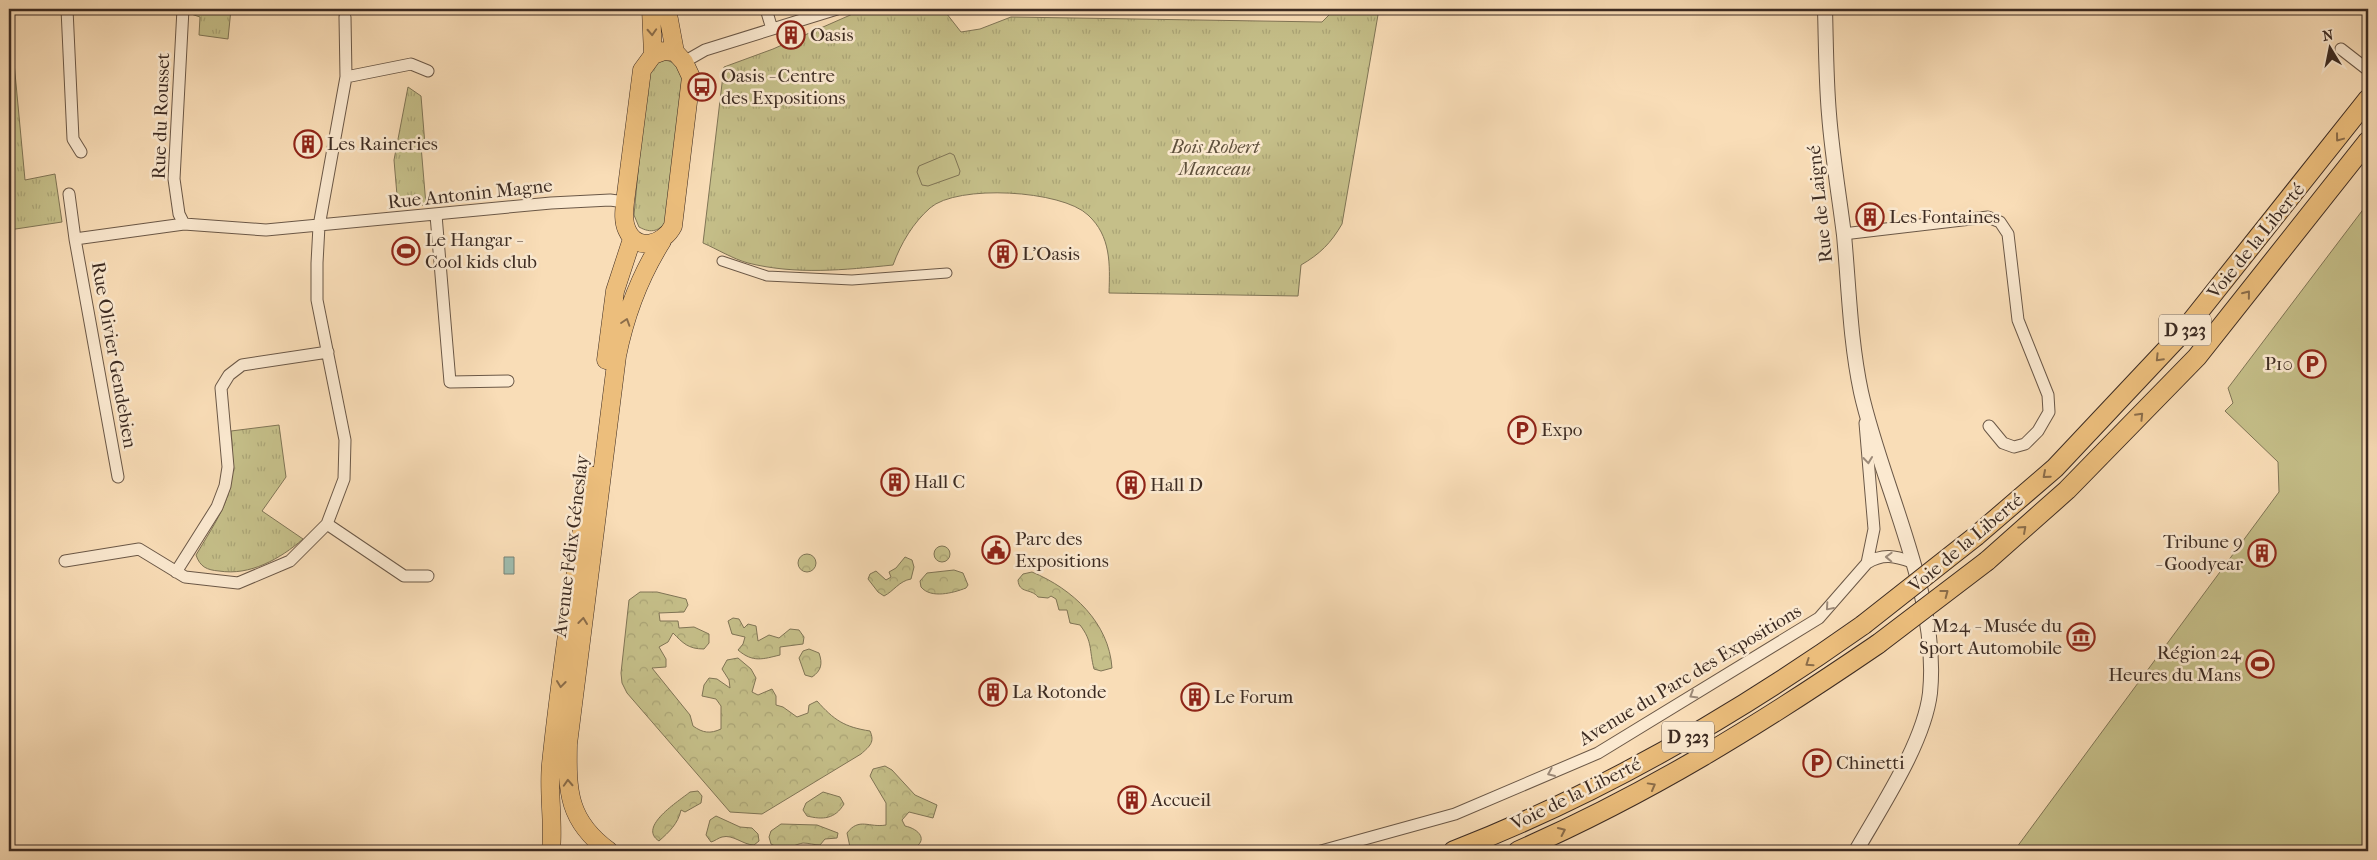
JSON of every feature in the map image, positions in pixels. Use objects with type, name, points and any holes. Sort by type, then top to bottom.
[{"type":"highway","name":"Voie de la Liberté","points":[[1453,851],[1556,806],[1671,747],[1785,679],[1863,625],[1976,536],[2055,468],[2182,333],[2368,99]]},
{"type":"highway","name":"Voie de la Liberté","points":[[1518,851],[1609,809],[1707,756],[1781,710],[1878,644],[1987,561],[2067,490],[2197,357],[2368,141]]},
{"type":"main road","points":[[651,9],[653,55]]},
{"type":"main road","points":[[668,9],[680,57]]},
{"type":"main road","points":[[662,241],[641,243],[632,239],[624,222],[625,202],[642,70],[653,55],[664,51],[680,57]]},
{"type":"main road","name":"Avenue Félix Géneslay","points":[[609,851],[584,828],[571,803],[568,789],[568,744],[617,356],[624,325],[638,286],[662,241],[673,226],[691,77],[680,57]]},
{"type":"main road","name":"Avenue Félix Géneslay","points":[[551,851],[553,830],[551,767],[570,610],[612,306],[632,239]]},
{"type":"street","points":[[67,9],[73,140],[81,152]]},
{"type":"street","name":"Rue du Rousset","points":[[182,9],[174,178],[179,214],[184,224]]},
{"type":"street","points":[[766,9],[772,29]]},
{"type":"street","points":[[680,57],[836,9]]},
{"type":"street","name":"Rue de Laigné","points":[[1825,9],[1829,114],[1844,234],[1853,352],[1861,394],[1912,562],[1929,634],[1932,665],[1929,696],[1918,734],[1904,765],[1856,851]]},
{"type":"street","points":[[65,561],[140,549],[185,577],[238,582],[290,562],[327,524],[344,479],[345,440],[317,300],[319,226],[346,77],[345,17]]},
{"type":"street","points":[[2341,49],[2368,70]]},
{"type":"street","points":[[346,77],[411,64],[428,71]]},
{"type":"street","name":"Rue Olivier Gendebien","points":[[69,194],[75,239],[118,477]]},
{"type":"street","name":"Rue Antonin Magne","points":[[319,226],[551,203],[610,200],[625,202]]},
{"type":"street","points":[[436,215],[450,382],[508,381]]},
{"type":"street","points":[[1844,234],[1988,216],[2000,222],[2008,234],[2018,320],[2048,395],[2049,412],[2038,431],[2025,444],[2014,448],[2004,442],[1989,426]]},
{"type":"street","name":"Rue Olivier Gendebien","points":[[75,239],[184,224],[266,230],[319,226]]},
{"type":"street","points":[[722,261],[767,276],[852,280],[947,273]]},
{"type":"street","points":[[176,572],[217,506],[225,486],[228,466],[221,388],[229,375],[242,365],[328,352]]},
{"type":"street","name":"Avenue du Parc des Expositions","points":[[1321,851],[1454,814],[1598,753],[1819,618],[1867,563],[1874,529],[1861,394]]},
{"type":"street","points":[[327,524],[404,576],[428,576]]},
{"type":"street","points":[[1867,563],[1887,555],[1912,562]]},
{"type":"green space","points":[[9,9],[25,180],[55,174],[62,222],[9,230]]},
{"type":"green space","points":[[191,9],[231,9],[228,39],[199,35],[200,17],[191,14]]},
{"type":"green space","name":"Bois Robert Manceau","points":[[864,9],[943,9],[961,32],[980,29],[1011,17],[1322,22],[1330,14],[1331,9],[1379,9],[1342,224],[1324,248],[1301,265],[1298,296],[1109,293],[1109,261],[1105,241],[1096,223],[1088,215],[1075,207],[1034,195],[985,193],[962,195],[943,200],[930,208],[918,220],[908,234],[893,265],[838,270],[766,267],[742,261],[703,243],[724,67],[773,49]]},
{"type":"green space","points":[[665,60],[677,66],[682,78],[668,220],[661,227],[652,231],[639,227],[634,215],[647,74],[656,62]]},
{"type":"green space","points":[[408,87],[421,96],[425,145],[421,146],[426,205],[398,207],[394,160]]},
{"type":"green space","points":[[950,153],[954,155],[960,171],[959,175],[928,186],[922,185],[917,172],[919,166]]},
{"type":"green space","name":"Région 24 Heures du Mans","points":[[2368,203],[2368,851],[2014,851],[2279,492],[2278,462],[2225,411],[2233,403],[2228,388]]},
{"type":"green space","points":[[279,425],[286,477],[262,511],[303,539],[285,553],[253,568],[231,572],[208,569],[202,565],[196,555],[222,510],[227,497],[232,469],[231,431]]},
{"type":"green space","points":[[942,546],[950,554],[942,562],[934,554]]},
{"type":"green space","points":[[807,554],[813,557],[816,563],[813,569],[807,572],[801,569],[798,563],[801,557]]},
{"type":"green space","points":[[905,557],[912,560],[914,567],[911,579],[903,582],[884,596],[878,592],[868,579],[870,574],[876,571],[886,580],[891,577],[889,572],[896,568]]},
{"type":"green space","points":[[954,570],[963,573],[968,585],[966,588],[955,592],[936,594],[925,591],[921,587],[920,581],[927,573]]},
{"type":"green space","points":[[1032,572],[1047,579],[1075,598],[1096,622],[1104,636],[1112,668],[1101,671],[1094,669],[1089,641],[1084,631],[1080,625],[1070,623],[1067,610],[1059,610],[1056,599],[1051,596],[1048,598],[1038,597],[1021,587],[1018,580],[1023,574]]},
{"type":"green space","points":[[640,592],[657,592],[686,599],[688,605],[684,612],[659,613],[660,621],[678,621],[679,628],[694,627],[709,634],[709,643],[704,649],[686,645],[673,633],[668,642],[659,647],[666,659],[666,667],[652,668],[690,715],[693,726],[707,732],[721,729],[721,706],[716,699],[702,696],[704,685],[709,678],[717,679],[730,688],[729,680],[722,669],[727,660],[738,658],[751,669],[756,678],[752,692],[758,695],[772,689],[776,696],[776,705],[783,707],[797,717],[808,713],[809,705],[817,701],[840,722],[870,731],[872,741],[869,746],[861,754],[762,814],[730,812],[627,693],[622,683],[621,673],[629,600]]},
{"type":"green space","points":[[733,618],[739,619],[744,628],[748,624],[756,626],[758,641],[769,635],[779,638],[790,629],[799,630],[804,637],[803,644],[780,647],[780,655],[763,659],[748,657],[738,650],[743,644],[745,637],[732,634],[728,621]]},
{"type":"green space","points":[[809,649],[819,653],[821,661],[819,670],[812,677],[805,675],[799,658],[803,651]]},
{"type":"green space","points":[[885,766],[892,770],[915,795],[937,805],[933,818],[909,812],[902,820],[905,826],[910,827],[920,835],[921,839],[918,846],[913,849],[902,846],[879,851],[874,848],[850,847],[847,833],[851,828],[860,824],[886,825],[886,803],[870,776],[873,769]]},
{"type":"green space","points":[[698,791],[702,796],[701,803],[685,812],[681,810],[675,824],[659,841],[654,835],[653,829],[656,822],[690,792]]},
{"type":"green space","points":[[823,792],[840,797],[844,804],[837,813],[828,817],[807,816],[803,810],[806,803]]},
{"type":"green space","points":[[716,816],[740,827],[752,828],[758,834],[759,841],[754,845],[750,845],[726,836],[711,842],[706,835],[710,820]]},
{"type":"green space","points":[[781,824],[817,825],[838,833],[837,838],[825,839],[820,845],[803,843],[789,849],[782,849],[771,844],[769,837],[771,831]]},
{"type":"shaded area","points":[[504,557],[514,557],[514,574],[504,574]]},
{"type":"place","name":"Oasis","points":[[791,35]]},
{"type":"place","name":"Oasis - Centre des Expositions","points":[[702,87]]},
{"type":"place","name":"Les Raineries","points":[[308,144]]},
{"type":"place","name":"Les Fontaines","points":[[1870,217]]},
{"type":"place","name":"Le Hangar - Cool kids club","points":[[406,251]]},
{"type":"place","name":"L'Oasis","points":[[1003,254]]},
{"type":"place","name":"P10","points":[[2312,364]]},
{"type":"place","name":"Expo","points":[[1522,430]]},
{"type":"place","name":"Hall C","points":[[895,482]]},
{"type":"place","name":"Hall D","points":[[1131,485]]},
{"type":"place","name":"Parc des Expositions","points":[[996,550]]},
{"type":"place","name":"Tribune 9 - Goodyear","points":[[2262,553]]},
{"type":"place","name":"M24 - Musée du Sport Automobile","points":[[2081,637]]},
{"type":"place","name":"Région 24 Heures du Mans","points":[[2260,664]]},
{"type":"place","name":"La Rotonde","points":[[993,692]]},
{"type":"place","name":"Le Forum","points":[[1195,697]]},
{"type":"place","name":"Chinetti","points":[[1817,763]]},
{"type":"place","name":"Accueil","points":[[1132,800]]}]
